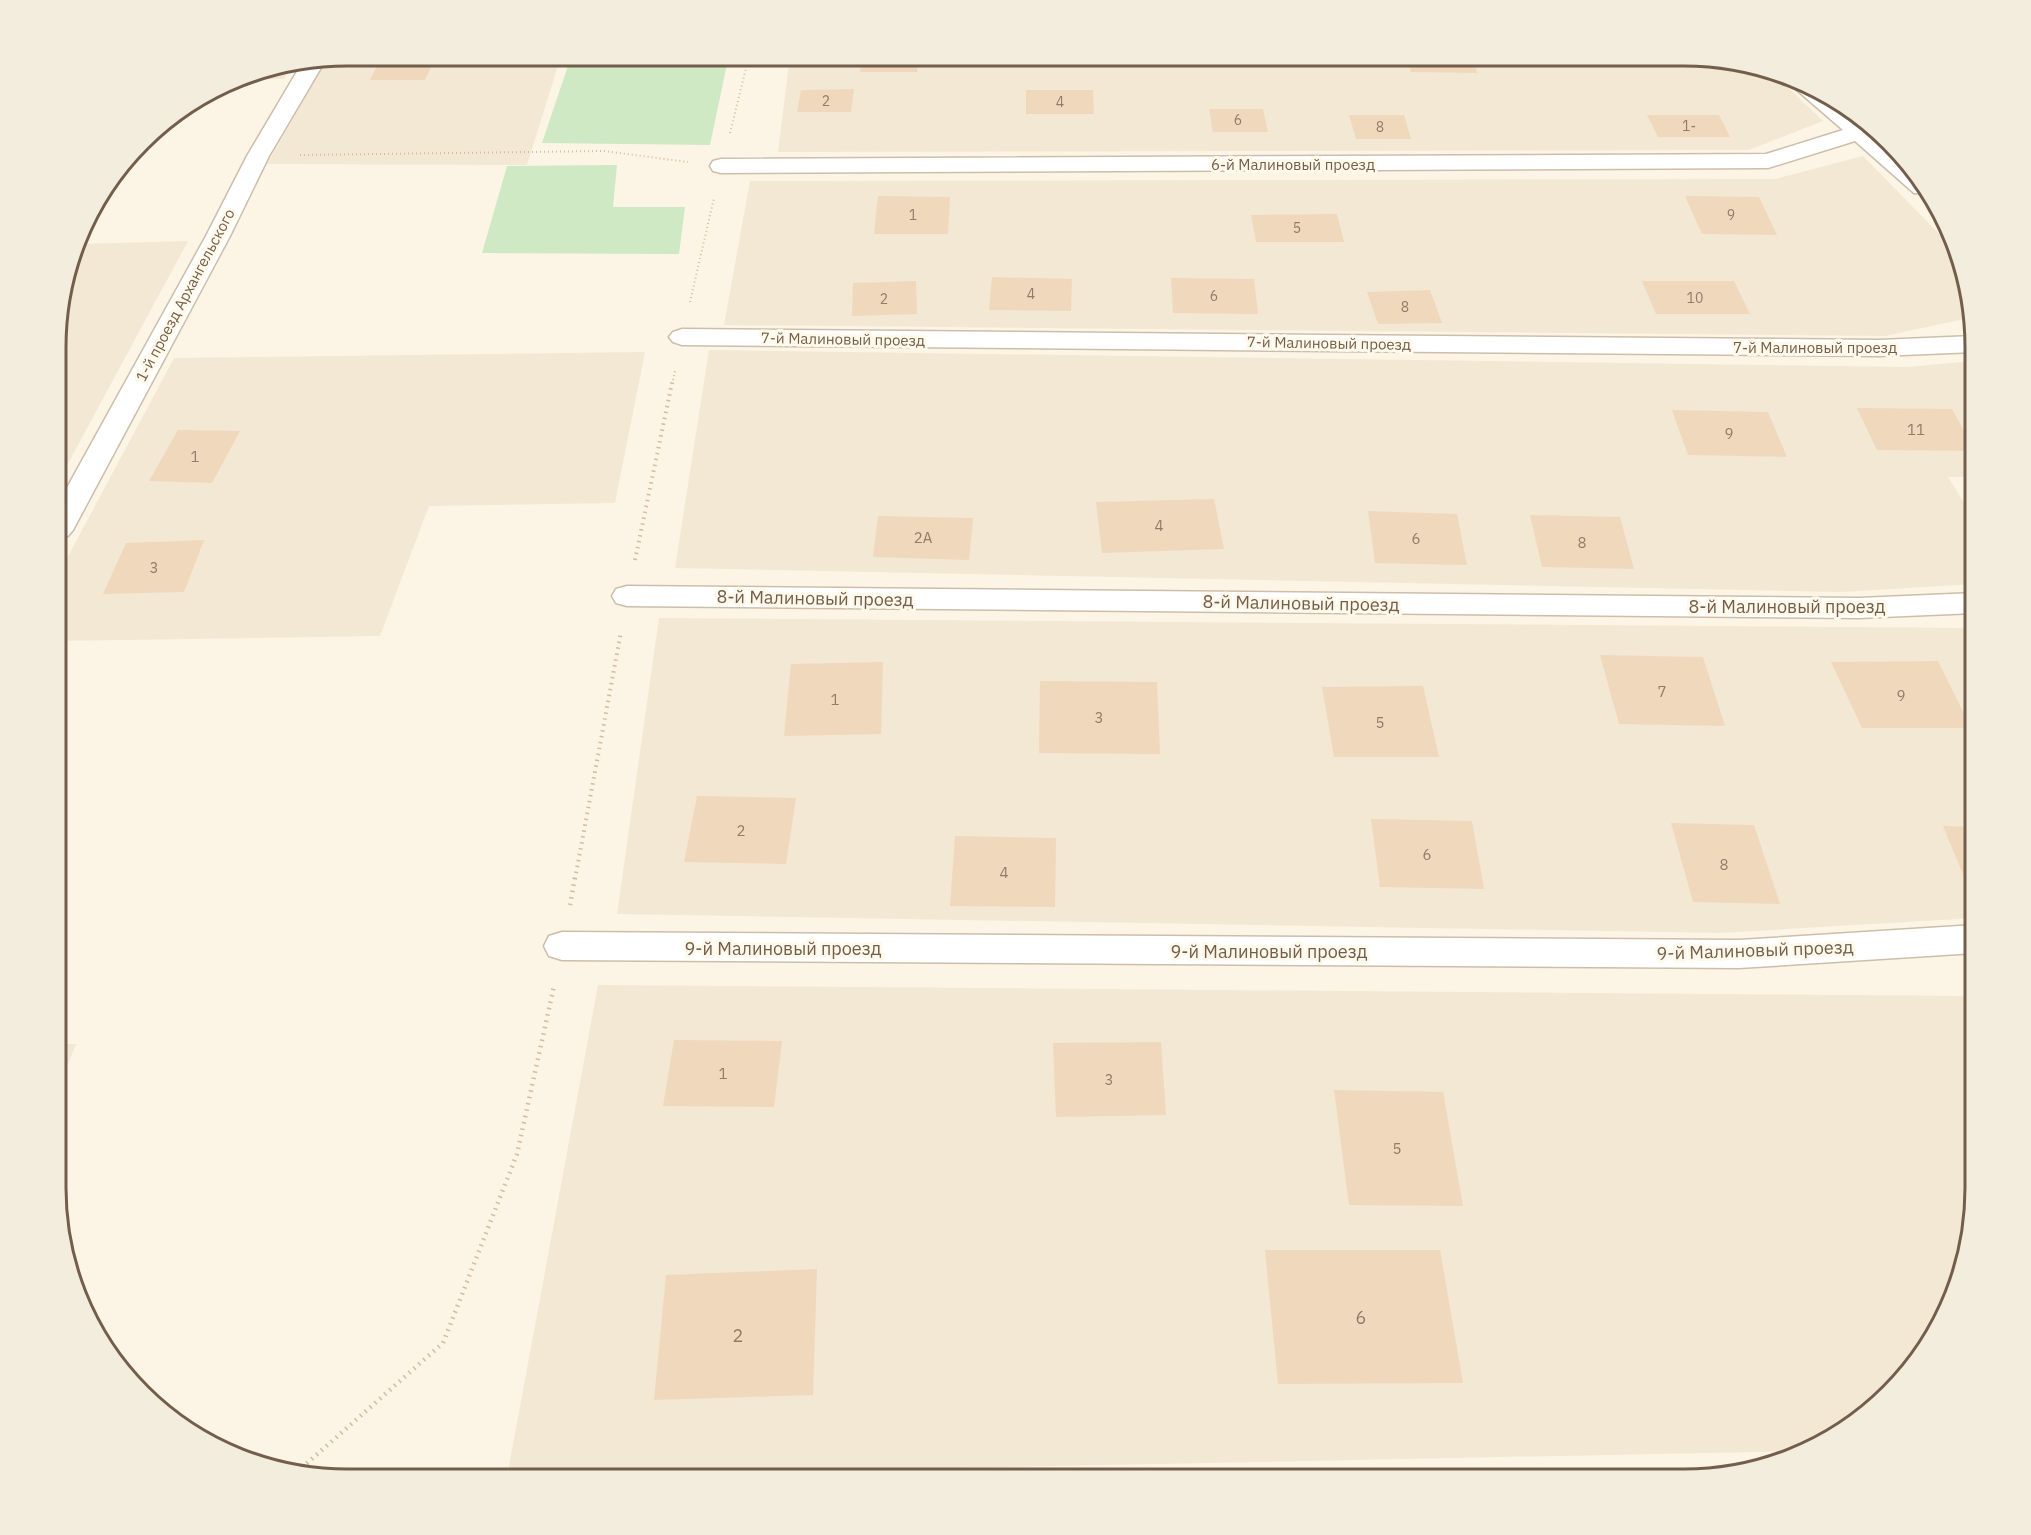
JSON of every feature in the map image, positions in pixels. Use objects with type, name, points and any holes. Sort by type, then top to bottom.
[{"type":"street","name":"1-й проезд Архангельского","points":[[66,516],[218,236],[258,156],[310,68]]},
{"type":"street","name":"6-й Малиновый проезд","points":[[721,166],[1468,164],[1768,160],[1864,131]]},
{"type":"street","name":"7-й Малиновый проезд","points":[[682,337],[1879,348],[1965,344]]},
{"type":"street","name":"8-й Малиновый проезд","points":[[627,596],[1859,608],[1965,603]]},
{"type":"street","name":"9-й Малиновый проезд","points":[[562,946],[1739,954],[1965,940]]},
{"type":"path","points":[[304,1466],[442,1343],[517,1154],[562,946],[627,596],[682,337],[746,66]]},
{"type":"path","points":[[258,156],[604,152],[721,166]]},
{"type":"shaded area","points":[[558,66],[527,165],[267,164],[322,67]]},
{"type":"shaded area","points":[[789,66],[1703,67],[1739,71],[1785,85],[1823,121],[1749,150],[778,152]]},
{"type":"shaded area","points":[[288,72],[284,79],[263,79]]},
{"type":"shaded area","points":[[1863,156],[1944,239],[1960,292],[1964,319],[1885,336],[724,325],[750,181],[1775,179]]},
{"type":"shaded area","points":[[188,241],[66,467],[68,310],[85,244]]},
{"type":"shaded area","points":[[709,350],[1907,367],[1965,362],[1965,477],[1948,477],[1965,504],[1965,585],[1841,592],[675,568]]},
{"type":"shaded area","points":[[645,352],[615,503],[429,506],[380,636],[66,641],[66,560],[174,358]]},
{"type":"shaded area","points":[[659,618],[1965,628],[1965,919],[1720,933],[617,914]]},
{"type":"shaded area","points":[[598,985],[1965,996],[1963,1225],[1944,1296],[1918,1344],[1883,1387],[1840,1422],[1809,1440],[1782,1451],[907,1469],[508,1469]]},
{"type":"shaded area","points":[[66,1044],[76,1044],[66,1069]]},
{"type":"green space","points":[[568,66],[727,66],[710,145],[542,143]]},
{"type":"green space","points":[[617,165],[613,207],[685,207],[679,254],[482,253],[507,166]]},
{"type":"building","points":[[377,66],[431,66],[425,80],[370,80]]},
{"type":"building","points":[[861,66],[917,66],[917,72],[860,72]]},
{"type":"building","points":[[1410,66],[1475,66],[1477,73],[1411,72]]},
{"type":"building","points":[[854,89],[851,112],[797,112],[801,90]]},
{"type":"building","points":[[1026,90],[1093,90],[1094,114],[1026,114]]},
{"type":"building","points":[[1209,109],[1263,109],[1268,132],[1213,132]]},
{"type":"building","points":[[1349,115],[1404,115],[1411,139],[1356,139]]},
{"type":"building","points":[[1647,115],[1719,115],[1730,137],[1658,137]]},
{"type":"building","points":[[878,196],[950,197],[948,234],[874,234]]},
{"type":"building","points":[[1685,196],[1759,197],[1777,235],[1702,234]]},
{"type":"building","points":[[1337,214],[1344,242],[1256,242],[1251,215]]},
{"type":"building","points":[[992,277],[1072,279],[1071,311],[989,310]]},
{"type":"building","points":[[1171,278],[1254,279],[1258,314],[1173,313]]},
{"type":"building","points":[[916,281],[917,314],[852,316],[853,283]]},
{"type":"building","points":[[1642,281],[1734,281],[1750,314],[1656,314]]},
{"type":"building","points":[[1430,290],[1442,323],[1378,324],[1367,292]]},
{"type":"building","points":[[1857,408],[1952,409],[1965,433],[1965,451],[1877,450]]},
{"type":"building","points":[[1672,410],[1768,412],[1787,457],[1688,455]]},
{"type":"building","points":[[178,430],[240,431],[212,483],[149,481]]},
{"type":"building","points":[[1214,499],[1224,549],[1102,553],[1096,502]]},
{"type":"building","points":[[1368,511],[1457,514],[1467,565],[1375,563]]},
{"type":"building","points":[[1530,515],[1620,517],[1634,569],[1542,567]]},
{"type":"building","points":[[878,516],[973,518],[969,560],[873,557]]},
{"type":"building","points":[[204,540],[184,592],[103,594],[126,543]]},
{"type":"building","points":[[1600,655],[1703,657],[1725,726],[1619,724]]},
{"type":"building","points":[[1938,661],[1965,716],[1965,728],[1862,728],[1831,662]]},
{"type":"building","points":[[883,662],[881,734],[784,736],[791,664]]},
{"type":"building","points":[[1040,681],[1157,682],[1160,754],[1039,753]]},
{"type":"building","points":[[1423,686],[1439,757],[1334,757],[1322,687]]},
{"type":"building","points":[[697,796],[796,798],[786,864],[684,862]]},
{"type":"building","points":[[1371,819],[1472,821],[1484,889],[1380,887]]},
{"type":"building","points":[[1671,823],[1754,825],[1780,904],[1693,902]]},
{"type":"building","points":[[1943,826],[1965,827],[1965,879]]},
{"type":"building","points":[[955,836],[1056,838],[1055,907],[950,906]]},
{"type":"building","points":[[674,1040],[782,1041],[774,1107],[663,1106]]},
{"type":"building","points":[[1161,1042],[1166,1115],[1056,1117],[1053,1043]]},
{"type":"building","points":[[1334,1090],[1443,1092],[1463,1206],[1349,1205]]},
{"type":"building","points":[[1265,1250],[1440,1250],[1463,1383],[1278,1384]]},
{"type":"building","points":[[817,1269],[813,1395],[654,1400],[666,1275]]}]
